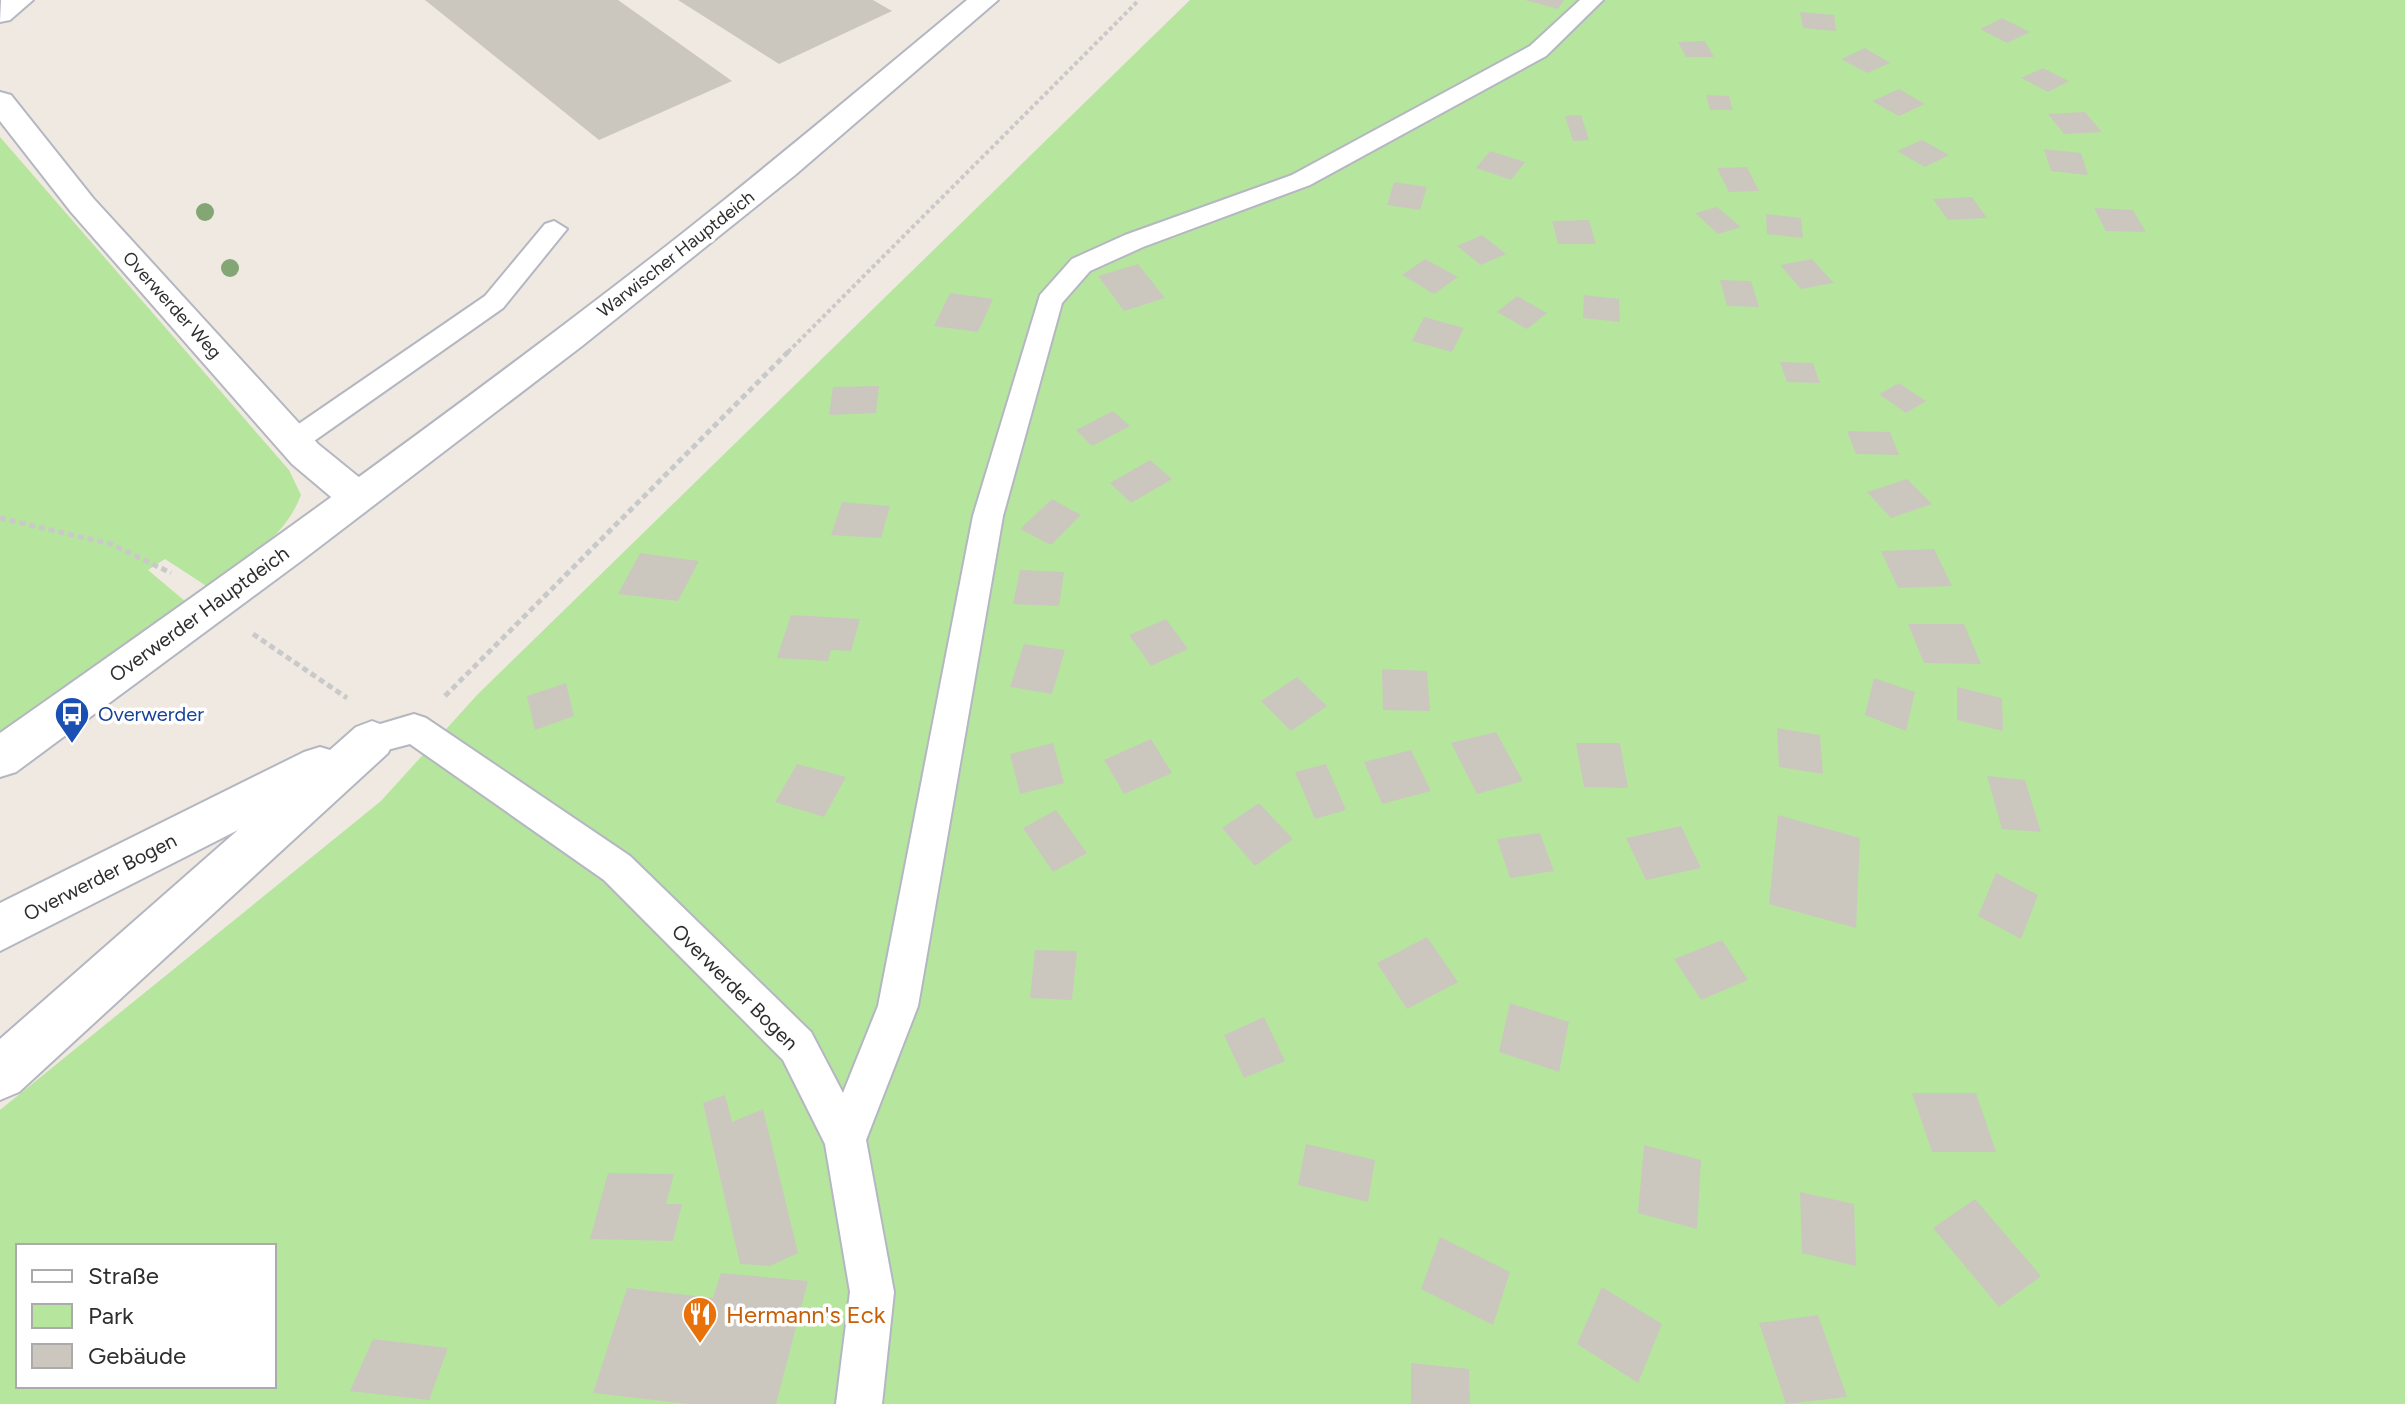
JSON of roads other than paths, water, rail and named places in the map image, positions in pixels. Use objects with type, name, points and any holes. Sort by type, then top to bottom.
[{"type":"street","points":[[0,14],[19,0]]},
{"type":"street","name":"Warwischer Hauptdeich","points":[[357,497],[581,329],[756,191],[984,0]]},
{"type":"street","name":"Overwerder Weg","points":[[0,101],[82,205],[294,441],[357,497]]},
{"type":"street","name":"Overwerder Hauptdeich","points":[[0,758],[357,497]]},
{"type":"street","points":[[0,1074],[381,724]]},
{"type":"street","name":"Overwerder Bogen","points":[[0,928],[381,724]]},
{"type":"lane","points":[[845,1140],[898,1006],[988,516],[1049,301],[1081,265],[1134,241],[1301,180],[1538,51],[1592,0]]},
{"type":"lane","points":[[294,441],[494,302],[554,229]]},
{"type":"lane","name":"Overwerder Bogen","points":[[381,724],[617,868],[797,1046],[845,1140],[872,1292],[859,1404]]},
{"type":"place","name":"Overwerder","points":[[72,745]]},
{"type":"place","name":"Hermann's Eck","points":[[700,1345]]}]
